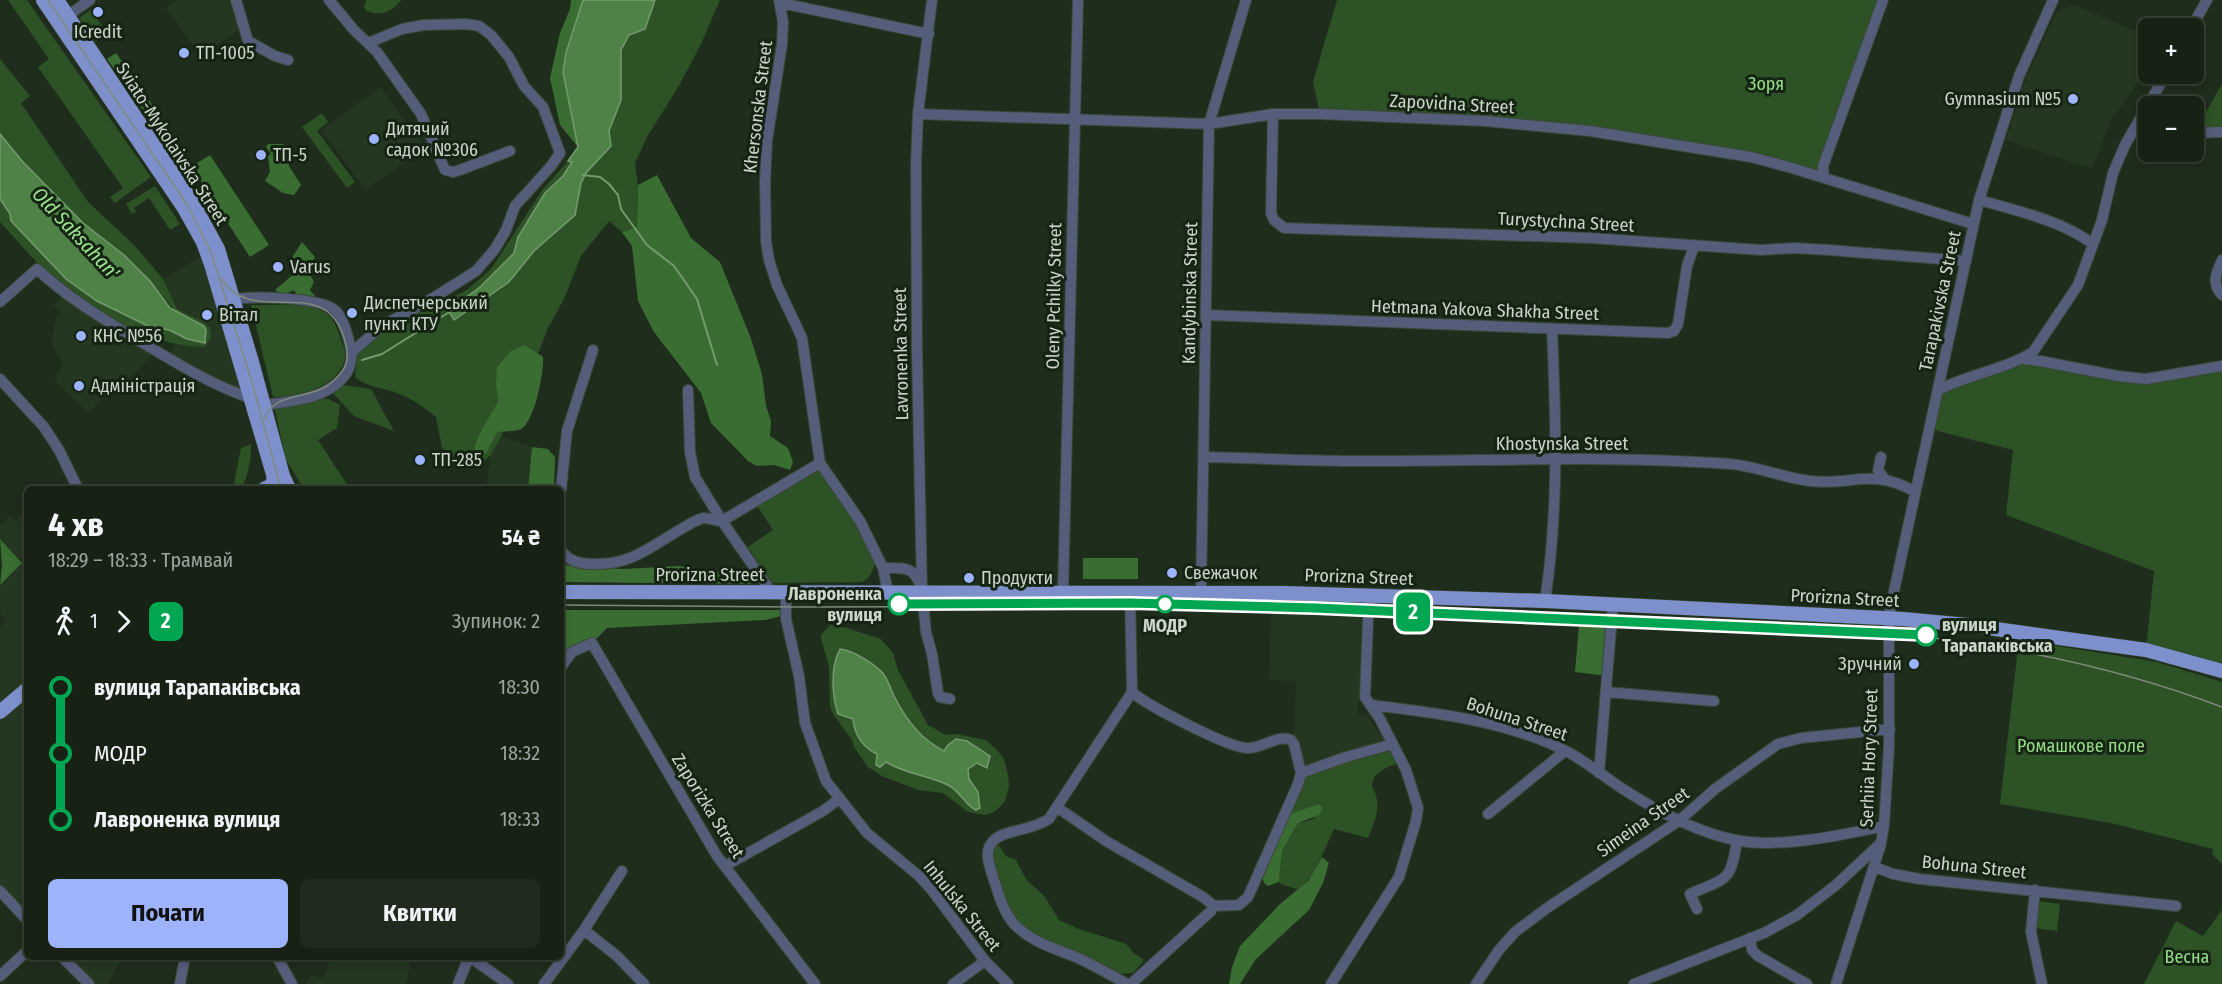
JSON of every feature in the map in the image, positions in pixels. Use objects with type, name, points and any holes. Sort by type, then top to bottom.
[{"type":"main road","name":"Sviato-Mykolaivska Street","points":[[43,0],[63,19],[184,208],[203,242],[228,301],[257,402],[273,474],[269,486]]},
{"type":"main road","name":"Sviato-Mykolaivska Street","points":[[57,0],[63,19]]},
{"type":"main road","name":"Sviato-Mykolaivska Street","points":[[257,402],[288,486]]},
{"type":"main road","points":[[270,486],[282,472]]},
{"type":"main road","name":"Prorizna Street","points":[[564,592],[1201,592],[1370,594],[1613,604],[1889,618],[1974,626],[2146,650],[2222,671]]},
{"type":"main road","points":[[0,712],[24,692]]},
{"type":"street","points":[[63,19],[90,0]]},
{"type":"street","points":[[236,0],[248,41],[275,56],[288,60]]},
{"type":"street","points":[[329,0],[354,30],[377,52],[421,114],[445,170],[453,172],[460,170],[510,151]]},
{"type":"street","name":"Lavronenka Street","points":[[932,0],[918,114],[916,164],[922,593],[926,632],[938,693],[950,699]]},
{"type":"street","name":"Oleny Pchilky Street","points":[[1063,592],[1078,0]]},
{"type":"street","name":"Kandybinska Street","points":[[1201,592],[1209,124],[1246,0]]},
{"type":"street","points":[[1824,178],[1823,166],[1883,0]]},
{"type":"street","name":"Tarapakivska Street","points":[[1889,618],[1979,200],[2019,76],[2053,0]]},
{"type":"street","points":[[2197,18],[2207,0]]},
{"type":"street","points":[[780,1],[929,34]]},
{"type":"street","name":"Khersonska Street","points":[[780,1],[782,44],[767,141],[766,241],[769,260],[777,285],[802,338],[820,463],[860,521],[884,568],[888,593]]},
{"type":"street","points":[[352,352],[382,326],[476,271],[495,249],[506,230],[515,206],[552,166],[560,153],[543,107],[524,86],[509,57],[491,35],[479,26],[424,25],[402,29],[368,43]]},
{"type":"street","points":[[1938,390],[2022,359],[2033,352],[2078,285],[2102,220],[2113,173],[2160,84]]},
{"type":"street","name":"Zapovidna Street","points":[[918,114],[1209,124],[1273,114],[1320,114],[1485,121],[1590,131],[1751,157],[1973,224]]},
{"type":"street","name":"Turystychna Street","points":[[1273,114],[1271,213],[1274,220],[1284,228],[1591,238],[1761,250],[1817,249],[1966,261]]},
{"type":"street","points":[[2204,133],[2222,132]]},
{"type":"street","points":[[1979,200],[2069,229],[2093,244]]},
{"type":"street","name":"Hetmana Yakova Shakha Street","points":[[1206,315],[1668,333],[1674,331],[1678,324],[1687,266],[1694,246]]},
{"type":"street","points":[[2222,260],[2214,280],[2222,296]]},
{"type":"street","points":[[0,302],[37,269],[76,303],[203,377],[257,402],[309,397],[329,389],[350,368],[352,352],[343,323],[335,311],[323,303],[305,300],[228,301]]},
{"type":"street","points":[[1545,601],[1554,518],[1557,459],[1552,329]]},
{"type":"street","points":[[561,486],[567,431],[593,350]]},
{"type":"street","points":[[2022,359],[2146,379],[2222,366]]},
{"type":"street","points":[[0,379],[44,427],[59,450],[77,486]]},
{"type":"street","points":[[688,390],[690,452],[692,466],[702,491],[722,521],[779,593]]},
{"type":"street","name":"Khostynska Street","points":[[1204,457],[1373,462],[1557,459],[1732,464],[1750,466],[1797,479],[1828,483],[1867,477],[1884,478],[1915,492]]},
{"type":"street","points":[[1881,457],[1878,470],[1884,478]]},
{"type":"street","points":[[564,552],[576,562],[587,564],[614,563],[639,556],[662,540],[703,518],[722,521],[820,463]]},
{"type":"street","points":[[884,568],[907,568],[914,572],[922,593]]},
{"type":"street","points":[[1130,592],[1132,692],[1049,819],[1042,825],[999,836],[994,840],[987,853],[994,883],[1009,918],[1026,934],[1040,943],[1078,958],[1129,984],[1214,906]]},
{"type":"street","name":"Inhulska Street","points":[[779,593],[799,676],[804,723],[826,781],[867,832],[931,889],[985,961],[1008,984]]},
{"type":"street","points":[[1331,984],[1399,877],[1418,808],[1393,744],[1372,705],[1365,697],[1370,594]]},
{"type":"street","points":[[1599,773],[1613,604]]},
{"type":"street","name":"Serhiia Hory Street","points":[[1634,984],[1764,933],[1797,915],[1836,885],[1881,843],[1890,729],[1889,618]]},
{"type":"street","name":"Zaporizka Street","points":[[564,663],[572,652],[592,643],[706,838],[815,984]]},
{"type":"street","points":[[1058,808],[1106,841],[1203,897],[1214,906],[1239,905],[1245,902],[1266,852],[1290,805],[1301,773],[1292,740],[1280,738],[1254,748],[1231,745],[1183,722],[1132,692]]},
{"type":"street","points":[[1606,692],[1714,701]]},
{"type":"street","name":"Bohuna Street","points":[[1372,705],[1451,715],[1522,734],[1565,751],[1624,790],[1680,820],[1737,841],[1814,839],[1884,826]]},
{"type":"street","name":"Simeina Street","points":[[1476,984],[1499,950],[1515,932],[1547,908],[1680,820],[1715,789],[1782,742],[1890,729]]},
{"type":"street","points":[[1301,773],[1393,744]]},
{"type":"street","points":[[1488,814],[1565,751]]},
{"type":"street","points":[[725,866],[823,811],[839,798]]},
{"type":"street","points":[[1697,909],[1690,894],[1728,877],[1737,841]]},
{"type":"street","points":[[1836,984],[1881,843]]},
{"type":"street","name":"Bohuna Street","points":[[1875,867],[1893,874],[1920,879],[2175,906]]},
{"type":"street","points":[[564,957],[622,870]]},
{"type":"street","name":"Bohuna Street","points":[[2035,890],[2031,932],[2042,984]]},
{"type":"street","points":[[0,891],[24,917]]},
{"type":"street","points":[[584,930],[617,956],[644,984]]},
{"type":"street","points":[[1749,938],[1752,950],[1758,956],[1808,984]]},
{"type":"street","points":[[3,984],[0,978],[24,954]]},
{"type":"street","points":[[65,960],[89,984]]},
{"type":"street","points":[[180,984],[184,960]]},
{"type":"street","points":[[279,960],[292,984]]},
{"type":"street","points":[[458,984],[469,960]]},
{"type":"street","points":[[474,960],[508,984]]},
{"type":"street","points":[[544,984],[562,960]]},
{"type":"street","points":[[953,984],[985,961]]},
{"type":"shaded area","points":[[176,0],[230,0],[238,11],[234,15],[243,27],[201,57],[166,8]]},
{"type":"shaded area","points":[[571,0],[583,0],[576,127],[578,147],[560,125],[550,78],[560,33],[570,9]]},
{"type":"shaded area","name":"Gymnasium №5","points":[[2074,5],[2138,32],[2138,83],[2111,120],[2092,169],[2006,140],[2026,78],[2057,12]]},
{"type":"shaded area","points":[[116,53],[180,144],[171,150],[107,59]]},
{"type":"shaded area","name":"Дитячий садок №306","points":[[380,87],[426,148],[365,190],[322,130]]},
{"type":"shaded area","points":[[268,144],[283,144],[289,154],[289,166],[301,185],[294,195],[283,193],[265,181],[270,172],[268,156],[271,154],[266,147]]},
{"type":"shaded area","points":[[210,155],[269,245],[250,257],[191,167]]},
{"type":"shaded area","points":[[657,175],[691,238],[720,262],[750,336],[762,374],[766,406],[771,421],[770,436],[788,448],[793,462],[790,470],[774,465],[757,466],[748,461],[711,423],[701,393],[654,332],[638,301],[632,246],[622,232],[637,227],[638,185]]},
{"type":"shaded area","points":[[302,242],[315,257],[309,273],[314,282],[310,290],[315,296],[309,298],[298,297],[294,290],[283,295],[275,290],[296,272],[289,262]]},
{"type":"shaded area","points":[[207,253],[250,398],[168,358],[176,342],[197,347],[202,321],[177,309],[163,279]]},
{"type":"shaded area","points":[[63,296],[153,353],[129,380],[112,394],[105,396],[89,413],[54,380],[63,364],[54,350],[52,341],[56,318],[61,312],[53,305]]},
{"type":"shaded area","points":[[525,345],[543,357],[542,373],[534,407],[521,429],[497,432],[486,454],[478,454],[474,448],[479,435],[498,402],[497,367],[511,351]]},
{"type":"shaded area","points":[[501,436],[532,447],[528,486],[486,486],[491,455]]},
{"type":"shaded area","points":[[532,447],[548,449],[555,457],[554,486],[528,486]]},
{"type":"shaded area","points":[[24,513],[24,917],[0,891],[0,628],[7,620],[0,614],[0,585],[22,563],[0,539],[0,525],[10,516],[16,521]]},
{"type":"shaded area","points":[[0,539],[22,563],[0,585],[2,565]]},
{"type":"shaded area","points":[[1083,558],[1138,558],[1138,579],[1083,579]]},
{"type":"shaded area","points":[[564,565],[623,569],[679,566],[746,575],[751,584],[564,582]]},
{"type":"shaded area","points":[[564,610],[786,610],[786,615],[765,620],[607,628],[564,665]]},
{"type":"shaded area","points":[[1271,612],[1369,615],[1365,697],[1359,697],[1358,715],[1368,716],[1384,741],[1302,766],[1294,735],[1296,681],[1269,680]]},
{"type":"shaded area","points":[[1579,625],[1611,626],[1608,676],[1575,672]]},
{"type":"shaded area","points":[[1318,804],[1323,808],[1319,815],[1298,823],[1282,851],[1279,882],[1268,886],[1264,883],[1259,869],[1284,816]]},
{"type":"shaded area","points":[[1322,857],[1329,863],[1323,883],[1309,910],[1256,959],[1240,984],[1229,984],[1232,967],[1240,946],[1280,904],[1308,881]]},
{"type":"shaded area","points":[[65,960],[120,960],[108,984],[89,984]]},
{"type":"shaded area","points":[[330,960],[411,960],[406,984],[306,984],[311,975],[324,978]]},
{"type":"green space","points":[[8,0],[27,0],[151,177],[115,203],[110,197],[123,188],[38,67],[49,59]]},
{"type":"green space","points":[[366,0],[401,0],[389,11],[376,13],[366,11],[364,7]]},
{"type":"green space","points":[[655,0],[720,0],[701,44],[680,84],[647,137],[635,163],[638,185],[637,227],[622,232],[609,221],[581,256],[564,299],[547,330],[524,392],[491,455],[483,462],[461,460],[442,448],[436,417],[404,396],[371,386],[355,377],[357,354],[376,336],[398,322],[467,290],[491,269],[543,189],[568,161],[572,161],[563,176],[545,193],[518,237],[514,253],[479,288],[448,310],[509,282],[534,251],[574,215],[581,183],[586,173],[611,146],[609,131],[621,100],[621,50],[629,35],[645,28]]},
{"type":"green space","name":"Зоря","points":[[1337,0],[1883,0],[1824,178],[1792,168],[1590,131],[1320,114],[1313,82]]},
{"type":"green space","points":[[91,10],[108,34],[96,42],[79,18]]},
{"type":"green space","points":[[0,59],[30,96],[21,103],[88,202],[134,245],[163,279],[177,309],[202,321],[210,328],[211,337],[205,347],[165,341],[144,334],[124,326],[86,304],[69,292],[33,259],[0,222],[0,199],[10,214],[11,221],[66,279],[97,301],[150,327],[169,330],[181,337],[202,343],[150,281],[124,255],[83,223],[23,162],[0,134]]},
{"type":"green space","points":[[2222,84],[2222,132],[2204,133],[2204,116]]},
{"type":"green space","points":[[322,113],[328,122],[317,131],[355,182],[347,188],[302,127]]},
{"type":"green space","points":[[155,186],[180,224],[170,230],[149,198],[134,208],[136,212],[132,214],[126,204]]},
{"type":"green space","points":[[251,305],[304,306],[327,314],[336,327],[345,351],[342,367],[336,376],[327,383],[306,392],[273,397]]},
{"type":"green space","points":[[2022,359],[2146,379],[2222,366],[2222,671],[2146,650],[2154,571],[2006,515],[2013,450],[1930,429],[1938,390]]},
{"type":"green space","points":[[336,384],[371,389],[394,431],[354,416],[329,389]]},
{"type":"green space","points":[[310,399],[329,399],[340,405],[337,428],[318,440],[348,486],[302,486],[286,460],[274,406]]},
{"type":"green space","points":[[251,444],[248,473],[242,486],[236,486],[234,483],[241,448]]},
{"type":"green space","points":[[820,463],[877,557],[874,568],[868,578],[862,582],[772,583],[748,547],[773,530],[755,503]]},
{"type":"green space","points":[[830,625],[881,639],[893,653],[898,670],[928,725],[946,735],[956,734],[986,740],[1004,759],[1009,787],[1004,803],[994,812],[985,815],[968,812],[943,793],[918,790],[882,776],[868,767],[830,706],[829,667],[821,635]],"holes":[[[847,650],[860,656],[890,686],[910,722],[933,745],[944,751],[990,756],[984,767],[977,763],[968,769],[969,779],[978,792],[962,796],[950,786],[936,780],[876,760],[877,753],[868,748],[860,739],[853,719],[850,717]]]},
{"type":"green space","name":"Ромашкове поле","points":[[2019,640],[2157,662],[2222,682],[2222,864],[2212,854],[2213,849],[2111,823],[2000,804]]},
{"type":"green space","points":[[1393,744],[1401,762],[1382,770],[1373,781],[1372,787],[1377,806],[1368,838],[1334,829],[1315,869],[1299,890],[1281,884],[1279,882],[1282,851],[1298,823],[1314,819],[1318,804],[1284,816],[1301,773]]},
{"type":"green space","points":[[995,843],[1006,856],[1016,860],[1026,879],[1045,897],[1059,920],[1126,944],[1143,959],[1143,962],[1133,973],[1118,974],[1048,943],[1020,926],[991,867],[990,858]]},
{"type":"green space","points":[[2039,901],[2060,904],[2057,931],[2036,928]]},
{"type":"green space","name":"Весна","points":[[2222,910],[2222,984],[2144,984],[2176,921],[2203,936]]},
{"type":"water","points":[[583,0],[655,0],[645,29],[629,35],[621,50],[621,100],[609,131],[611,146],[586,173],[581,183],[575,215],[534,251],[509,282],[454,320],[448,310],[479,288],[514,253],[518,237],[545,193],[563,176],[572,162],[568,161],[578,147],[563,72],[566,53]]},
{"type":"water","points":[[0,134],[23,162],[83,223],[124,255],[150,281],[170,308],[204,326],[205,343],[187,339],[169,330],[150,327],[97,301],[66,279],[11,221],[10,214],[0,199]]},
{"type":"water","points":[[840,649],[862,657],[881,671],[898,704],[928,741],[944,751],[956,739],[967,741],[990,756],[987,768],[977,763],[968,769],[969,779],[978,792],[980,808],[976,810],[972,808],[952,788],[940,782],[886,762],[880,767],[876,765],[877,754],[860,740],[853,719],[838,714],[833,681]]},
{"type":"waterway","points":[[583,175],[600,177],[609,184],[618,195],[621,209],[647,245],[674,266],[697,299],[717,365]]},
{"type":"waterway","name":"Old Saksahan'","points":[[362,360],[382,354],[451,311]]},
{"type":"tram line","points":[[48,0],[188,206],[211,252],[252,382],[280,486]]},
{"type":"tram line","points":[[222,279],[235,293],[251,300],[305,303],[322,308],[335,320],[345,341],[346,364],[335,379],[321,389],[279,402],[273,406],[265,421]]},
{"type":"tram line","name":"2","points":[[899,604],[1130,603],[1315,608],[1926,635]]},
{"type":"tram line","points":[[564,605],[1165,606],[1315,609],[1926,637],[2002,648],[2076,663],[2150,683],[2222,707]]},
{"type":"place","name":"ICredit","points":[[98,12]]},
{"type":"place","name":"ТП-1005","points":[[184,53]]},
{"type":"place","name":"Gymnasium №5","points":[[2073,99]]},
{"type":"place","name":"Дитячий садок №306","points":[[374,139]]},
{"type":"place","name":"ТП-5","points":[[261,155]]},
{"type":"place","name":"Varus","points":[[278,267]]},
{"type":"place","name":"Диспетчерський пункт КТУ","points":[[352,313]]},
{"type":"place","name":"Вітал","points":[[207,315]]},
{"type":"place","name":"КНС №56","points":[[81,336]]},
{"type":"place","name":"Адміністрація","points":[[79,386]]},
{"type":"place","name":"ТП-285","points":[[420,460]]},
{"type":"place","name":"Свежачок","points":[[1172,573]]},
{"type":"place","name":"Продукти","points":[[969,578]]},
{"type":"place","name":"Лавроненка вулиця","points":[[899,604]]},
{"type":"place","name":"МОДР","points":[[1165,604]]},
{"type":"place","name":"вулиця Тарапаківська","points":[[1926,635]]},
{"type":"place","name":"Зручний","points":[[1914,664]]}]
